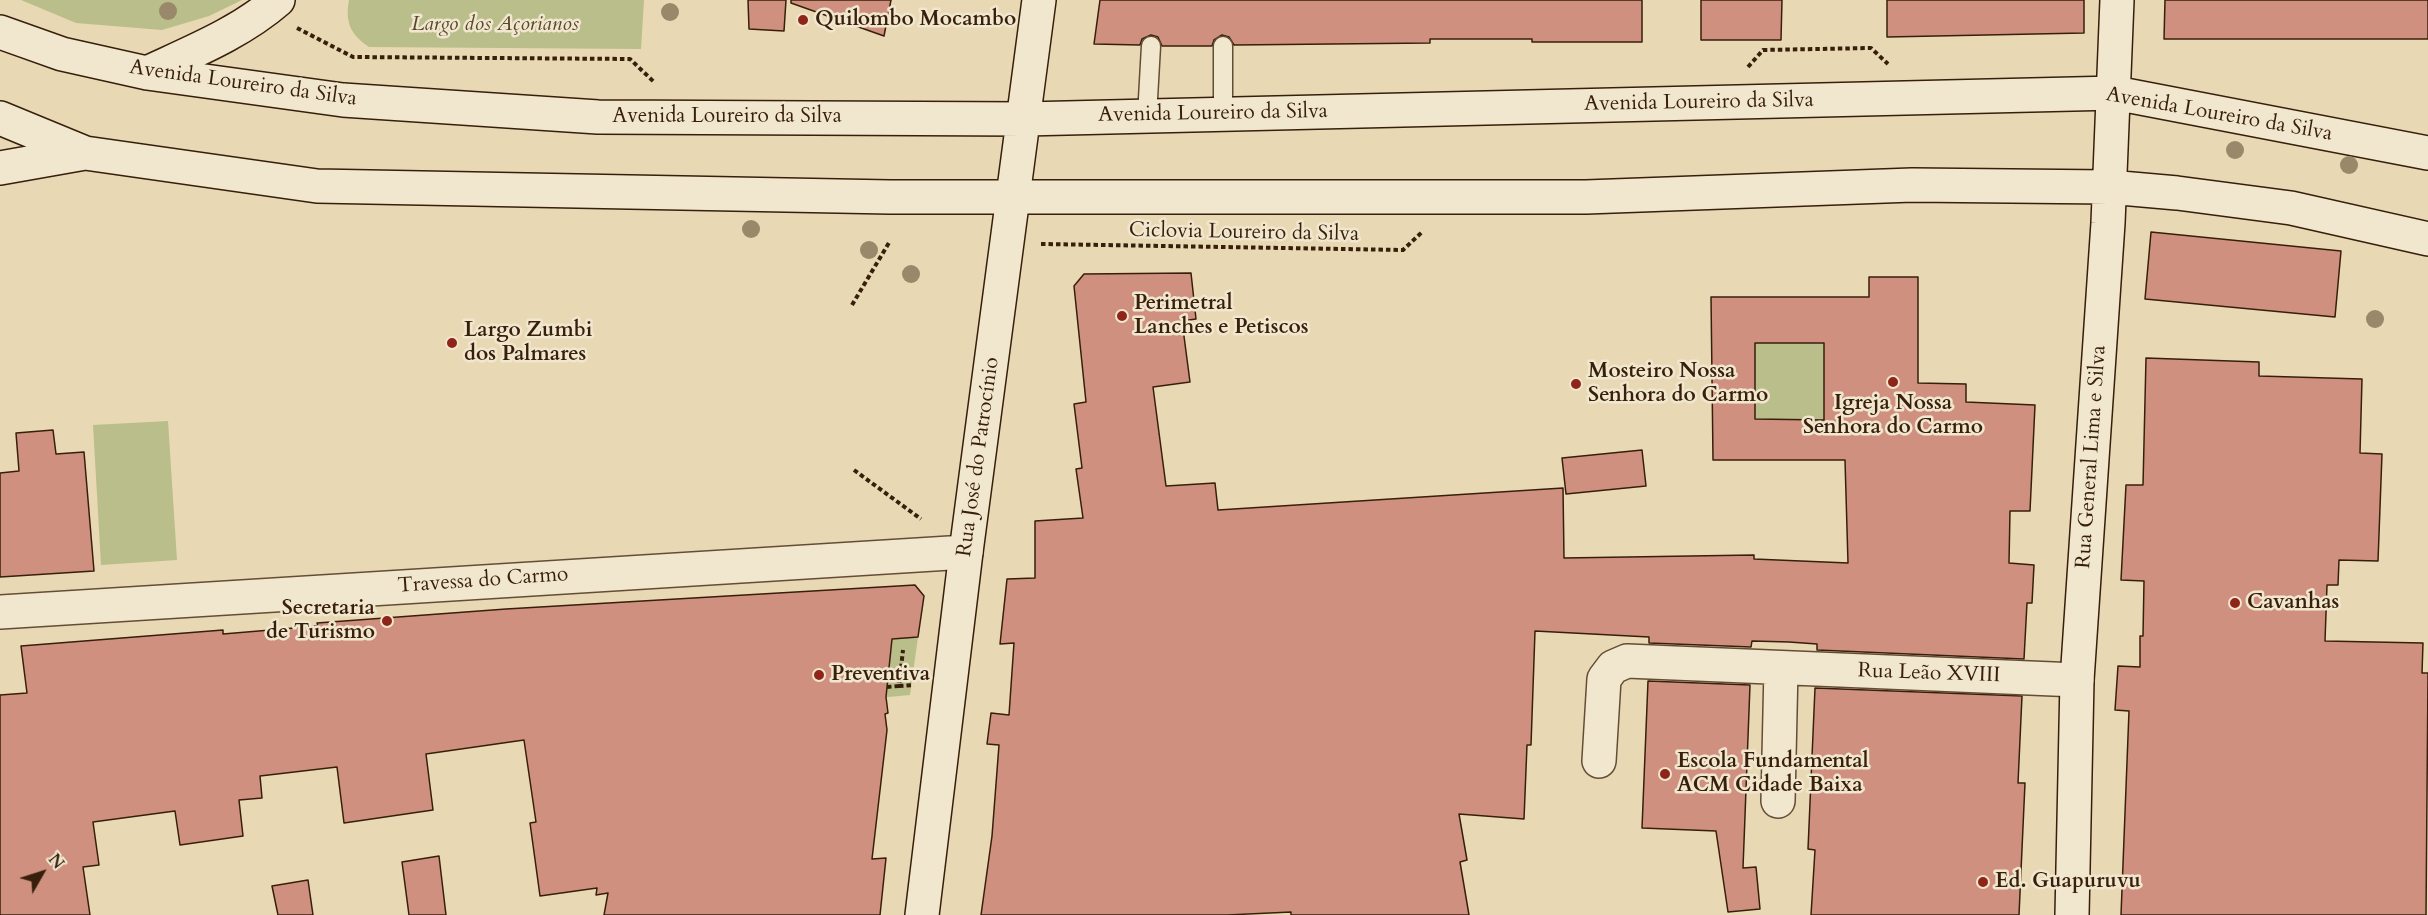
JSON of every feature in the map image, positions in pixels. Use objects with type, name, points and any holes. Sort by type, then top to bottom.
[{"type":"main road","name":"Rua José do Patrocínio","points":[[922,915],[966,552],[1039,0]]},
{"type":"main road","name":"Rua General Lima e Silva","points":[[2072,915],[2077,680],[2106,251],[2115,93],[2117,0]]},
{"type":"main road","points":[[147,73],[221,38],[271,6]]},
{"type":"main road","name":"Avenida Loureiro da Silva","points":[[0,33],[62,54],[147,73],[343,100],[598,117],[1025,119],[2115,93],[2428,153]]},
{"type":"main road","points":[[0,118],[85,153],[317,186],[878,197],[1586,197],[1912,185],[2109,187],[2154,190],[2291,208],[2428,239]]},
{"type":"main road","points":[[0,168],[85,153]]},
{"type":"main road","points":[[2106,251],[2122,212],[2138,198],[2154,190]]},
{"type":"main road","name":"Travessa do Carmo","points":[[0,612],[966,552]]},
{"type":"main road","name":"Rua Leão XVIII","points":[[1599,761],[1604,679],[1613,667],[1628,661],[2077,680]]},
{"type":"main road","points":[[1778,801],[1781,668]]},
{"type":"lane","points":[[1222,114],[1223,45]]},
{"type":"lane","points":[[1147,116],[1151,46]]},
{"type":"path","points":[[271,6],[353,57],[630,59],[691,117]]},
{"type":"path","name":"Ciclovia Loureiro da Silva","points":[[1007,243],[1403,250],[1457,196]]},
{"type":"path","points":[[852,305],[890,241]]},
{"type":"path","points":[[854,470],[966,552]]},
{"type":"path","points":[[899,686],[903,650]]},
{"type":"path","points":[[887,687],[911,685]]},
{"type":"green space","points":[[21,0],[242,0],[209,16],[162,30],[76,23]]},
{"type":"green space","name":"Largo dos Açorianos","points":[[349,0],[644,0],[641,49],[369,47],[357,37],[350,27]]},
{"type":"green space","points":[[1755,343],[1824,343],[1824,420],[1755,419]]},
{"type":"green space","points":[[168,421],[177,560],[101,565],[93,425]]},
{"type":"green space","points":[[918,637],[910,695],[845,701],[833,645]]},
{"type":"building","points":[[748,0],[786,0],[784,31],[749,29]]},
{"type":"building","points":[[791,0],[891,0],[884,36],[791,3]]},
{"type":"building","points":[[1100,0],[1642,0],[1642,42],[1430,39],[1430,43],[1234,45],[1229,37],[1222,35],[1214,40],[1212,46],[1162,46],[1158,37],[1151,35],[1142,39],[1140,45],[1094,44]]},
{"type":"building","points":[[1701,0],[1782,0],[1781,40],[1701,40]]},
{"type":"building","points":[[1887,0],[2084,0],[2084,33],[1887,37]]},
{"type":"building","points":[[2165,0],[2428,0],[2428,39],[2164,39]]},
{"type":"building","points":[[2151,232],[2341,251],[2335,317],[2145,299]]},
{"type":"building","points":[[1191,273],[1196,319],[1182,321],[1190,382],[1153,387],[1166,486],[1215,483],[1218,510],[1563,488],[1564,558],[1754,555],[1754,559],[1848,563],[1845,460],[1713,460],[1711,297],[1869,297],[1869,277],[1918,277],[1918,383],[1966,384],[1966,402],[2035,405],[2030,511],[2010,511],[2009,563],[2034,565],[2032,603],[2027,603],[2024,659],[1817,650],[1817,644],[1789,642],[1752,641],[1751,647],[1649,643],[1649,637],[1535,631],[1531,745],[1527,745],[1524,819],[1459,814],[1467,860],[1460,862],[1469,915],[1291,915],[1291,912],[1227,915],[981,915],[992,836],[999,745],[987,744],[991,713],[1009,715],[1014,643],[1000,644],[1007,579],[1035,578],[1035,521],[1083,518],[1076,469],[1082,468],[1074,404],[1086,402],[1074,286],[1084,274]],"holes":[[[1755,343],[1824,343],[1824,420],[1755,419]]]},
{"type":"building","points":[[2146,358],[2259,362],[2259,376],[2362,379],[2360,453],[2382,454],[2378,561],[2339,560],[2338,585],[2327,585],[2325,641],[2423,643],[2422,673],[2428,673],[2426,915],[2121,915],[2129,711],[2115,710],[2118,666],[2140,667],[2140,636],[2143,636],[2144,581],[2121,580],[2126,485],[2143,485]]},
{"type":"building","points":[[53,430],[56,454],[84,452],[94,571],[0,577],[0,473],[19,471],[16,433]]},
{"type":"building","points":[[1642,450],[1646,486],[1566,494],[1562,458]]},
{"type":"building","points":[[915,585],[924,596],[918,637],[892,639],[886,697],[888,713],[885,714],[887,730],[872,859],[886,858],[880,915],[604,915],[608,893],[596,895],[597,888],[540,896],[530,823],[536,822],[524,740],[426,754],[433,810],[344,823],[337,767],[260,776],[262,798],[239,800],[243,836],[180,845],[175,811],[93,822],[99,865],[83,867],[90,915],[0,915],[0,695],[27,693],[21,646],[223,630],[223,634],[318,626],[317,623],[506,609]]},
{"type":"building","name":"Escola Fundamental ACM Cidade Baixa","points":[[1648,681],[1750,685],[1743,868],[1756,867],[1760,909],[1728,912],[1716,831],[1642,828]]},
{"type":"building","points":[[1815,688],[2022,696],[2018,783],[2025,783],[2019,915],[1811,915],[1815,850],[1808,849]]},
{"type":"building","points":[[439,856],[446,915],[409,915],[402,862]]},
{"type":"building","points":[[308,880],[313,915],[278,915],[272,886]]},
{"type":"place","name":"Quilombo Mocambo","points":[[803,20]]},
{"type":"place","name":"Perimetral Lanches e Petiscos","points":[[1122,316]]},
{"type":"place","name":"Largo Zumbi dos Palmares","points":[[452,343]]},
{"type":"place","name":"Igreja Nossa Senhora do Carmo","points":[[1893,382]]},
{"type":"place","name":"Mosteiro Nossa Senhora do Carmo","points":[[1576,384]]},
{"type":"place","name":"Cavanhas","points":[[2235,603]]},
{"type":"place","name":"Secretaria de Turismo","points":[[387,621]]},
{"type":"place","name":"Preventiva","points":[[819,675]]},
{"type":"place","name":"Escola Fundamental ACM Cidade Baixa","points":[[1665,774]]},
{"type":"place","name":"Ed. Guapuruvu","points":[[1983,882]]}]
